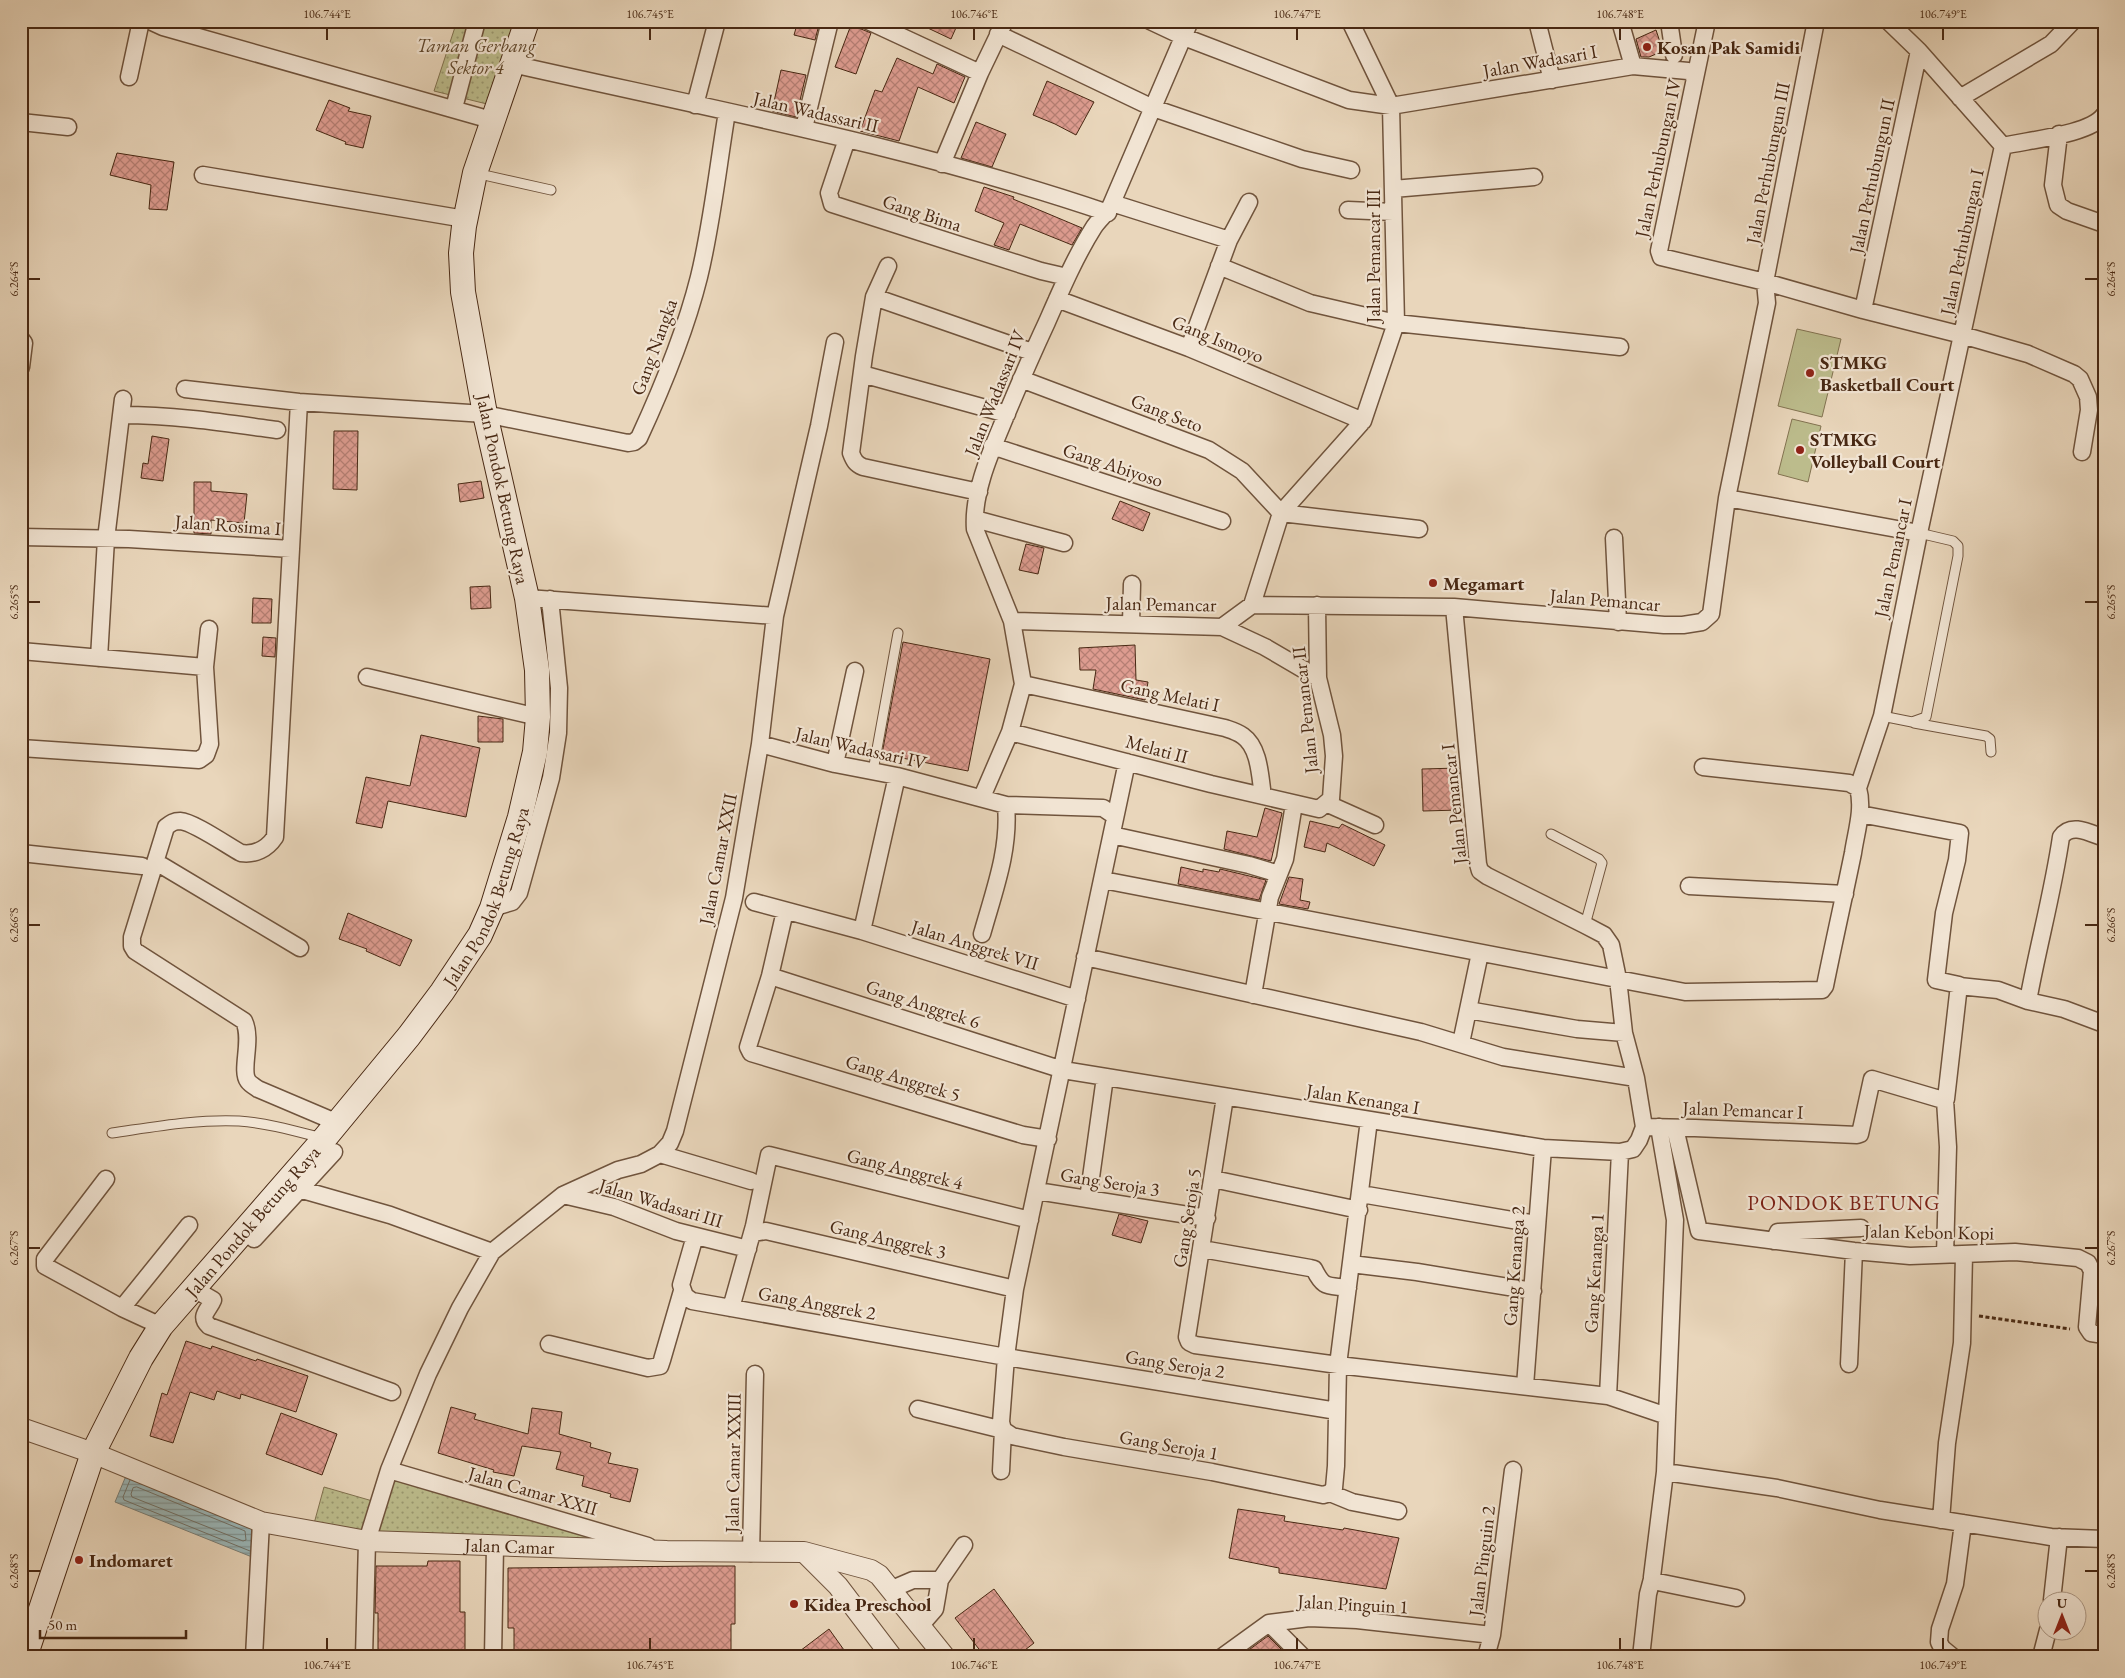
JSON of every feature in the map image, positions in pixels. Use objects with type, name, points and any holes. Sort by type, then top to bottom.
[{"type":"main road","name":"Jalan Pondok Betung Raya","points":[[25,1657],[93,1453],[141,1358],[161,1326],[332,1138],[442,992],[480,935],[492,908],[524,802],[535,752],[538,717],[537,670],[527,598],[485,414],[461,276],[461,253],[465,219],[475,173],[527,21]]},
{"type":"street","points":[[129,77],[141,21]]},
{"type":"street","points":[[454,108],[477,21]]},
{"type":"street","points":[[695,105],[717,21]]},
{"type":"street","points":[[804,128],[830,21]]},
{"type":"street","points":[[868,21],[980,74]]},
{"type":"street","name":"Jalan Wadasari I","points":[[1150,21],[1184,37],[1349,100],[1391,106],[1633,66],[1688,71],[1695,76]]},
{"type":"street","name":"Jalan Wadassari IV","points":[[982,797],[1010,732],[1023,684],[1012,621],[979,540],[974,519],[979,492],[992,446],[1032,352],[1067,277],[1095,225],[1110,208],[1190,21]]},
{"type":"street","points":[[1350,21],[1391,106]]},
{"type":"street","points":[[1537,21],[1552,80]]},
{"type":"street","points":[[1620,21],[1633,66]]},
{"type":"street","points":[[1669,21],[1674,55]]},
{"type":"street","name":"Jalan Perhubungan IV","points":[[1707,21],[1659,253],[1664,259],[1765,282]]},
{"type":"street","name":"Jalan Perhubungun III","points":[[1765,282],[1816,21]]},
{"type":"street","points":[[1888,21],[1919,51],[2003,146],[2080,130],[2104,116]]},
{"type":"street","points":[[1960,98],[2051,44],[2074,21]]},
{"type":"street","points":[[159,23],[492,120]]},
{"type":"street","points":[[942,164],[980,74],[1002,28],[1153,108],[1302,159],[1351,170]]},
{"type":"street","name":"Jalan Perhubungun II","points":[[1863,310],[1919,51]]},
{"type":"street","name":"Jalan Wadassari II","points":[[512,64],[804,128],[1229,240]]},
{"type":"street","name":"Jalan Pemancar III","points":[[1252,605],[1281,513],[1363,421],[1396,323],[1391,106]]},
{"type":"street","name":"Gang Nangka","points":[[485,414],[630,443],[640,438],[663,387],[693,300],[701,270],[727,112]]},
{"type":"street","points":[[21,122],[68,127]]},
{"type":"street","points":[[2059,134],[2053,185],[2058,204],[2067,211],[2104,224]]},
{"type":"street","name":"Gang Bima","points":[[847,139],[830,193],[832,204],[1041,271],[1067,277]]},
{"type":"street","name":"Jalan Perhubungan I","points":[[1765,282],[1863,310],[1962,335],[2003,146]]},
{"type":"street","points":[[203,175],[465,219]]},
{"type":"street","points":[[1393,189],[1534,177]]},
{"type":"street","points":[[1189,348],[1229,240],[1249,202]]},
{"type":"street","points":[[1348,210],[1393,212]]},
{"type":"street","points":[[888,266],[874,297],[851,454],[853,460],[863,467],[979,492]]},
{"type":"street","points":[[1219,266],[1310,303],[1396,323],[1620,347]]},
{"type":"street","name":"Jalan Pemancar","points":[[1012,621],[1222,627],[1252,605],[1317,605],[1454,606],[1618,622],[1683,625],[1702,622],[1711,614],[1727,498],[1767,303],[1765,282]]},
{"type":"street","points":[[874,297],[1032,352]]},
{"type":"street","name":"Gang Ismoyo","points":[[1057,299],[1189,348],[1363,421]]},
{"type":"street","points":[[1962,335],[2028,354],[2074,374],[2080,379],[2088,397],[2089,410],[2082,452]]},
{"type":"street","name":"Jalan Pemancar I","points":[[1618,979],[1685,992],[1822,990],[1825,986],[1860,814],[1859,792],[1882,716],[1962,335]]},
{"type":"street","points":[[21,339],[24,343],[21,367]]},
{"type":"street","name":"Jalan Camar XXII","points":[[364,1657],[367,1541],[389,1470],[428,1374],[460,1308],[492,1252],[563,1195],[618,1170],[641,1164],[660,1154],[670,1143],[675,1131],[734,898],[760,744],[776,616],[819,426],[835,342]]},
{"type":"street","points":[[862,374],[1006,414]]},
{"type":"street","name":"Gang Seto","points":[[1021,379],[1209,450],[1242,471],[1281,513]]},
{"type":"street","points":[[185,389],[299,402],[485,414]]},
{"type":"street","name":"Jalan Rosima I","points":[[21,538],[129,539],[291,549],[299,402]]},
{"type":"street","points":[[99,658],[106,539],[123,407],[151,415],[277,430]]},
{"type":"street","name":"Gang Abiyoso","points":[[992,446],[1222,521]]},
{"type":"street","points":[[1727,498],[1919,533]]},
{"type":"street","points":[[1281,513],[1419,529]]},
{"type":"street","points":[[974,519],[1064,543]]},
{"type":"street","points":[[1614,538],[1618,622]]},
{"type":"street","points":[[254,1239],[299,1189],[332,1138],[258,1089],[248,1080],[246,1071],[248,1030],[244,1022],[135,951],[132,946],[132,937],[149,864],[166,827],[172,822],[181,821],[191,824],[241,853],[250,854],[258,852],[270,845],[275,837],[291,549]]},
{"type":"street","points":[[1131,624],[1132,584]]},
{"type":"street","points":[[527,598],[776,616]]},
{"type":"street","points":[[492,908],[512,902],[519,893],[551,778],[560,707],[550,599]]},
{"type":"street","name":"Jalan Pemancar II","points":[[1317,605],[1318,678],[1332,735],[1334,756],[1331,799],[1328,804]]},
{"type":"street","name":"Jalan Pemancar I","points":[[1454,606],[1480,871],[1604,935],[1611,945],[1618,979],[1624,1033],[1636,1078],[1660,1128],[1857,1136],[1860,1134],[1870,1081],[1874,1079],[1944,1100]]},
{"type":"street","points":[[1222,627],[1265,647],[1318,678]]},
{"type":"street","points":[[21,748],[199,760],[206,755],[210,744],[205,667],[209,630]]},
{"type":"street","points":[[21,651],[205,667]]},
{"type":"street","points":[[835,764],[855,672]]},
{"type":"street","points":[[367,677],[538,717]]},
{"type":"street","name":"Gang Melati I","points":[[1023,684],[1225,728],[1241,734],[1249,740],[1256,756],[1263,796]]},
{"type":"street","name":"Melati II","points":[[1010,732],[1294,804]]},
{"type":"street","name":"Jalan Wadassari IV","points":[[760,744],[835,764],[897,776],[1010,805],[1103,808],[1115,816]]},
{"type":"street","points":[[1001,1471],[1003,1430],[1001,1426],[1006,1357],[1015,1289],[1127,762]]},
{"type":"street","points":[[1703,767],[1832,781],[1849,784],[1859,792]]},
{"type":"street","points":[[862,931],[897,776]]},
{"type":"street","points":[[1253,995],[1267,912],[1285,859],[1294,804],[1319,809],[1328,804],[1375,825]]},
{"type":"street","points":[[982,934],[1006,845],[1010,805]]},
{"type":"street","points":[[1860,814],[1960,833],[1957,860],[1944,913],[1936,980],[1957,983],[1959,986],[1998,990],[2028,1001],[2064,1009],[2104,1024]]},
{"type":"street","points":[[2028,1001],[2053,887],[2061,837],[2066,831],[2075,829],[2104,838]]},
{"type":"street","points":[[1112,834],[1249,865],[1279,874]]},
{"type":"street","points":[[21,853],[149,864],[300,948]]},
{"type":"street","points":[[1103,880],[1618,979]]},
{"type":"street","points":[[1689,886],[1845,894]]},
{"type":"street","name":"Jalan Anggrek VII","points":[[754,902],[862,931],[1077,998]]},
{"type":"street","points":[[770,976],[785,911]]},
{"type":"street","points":[[1461,1043],[1480,953]]},
{"type":"street","points":[[1085,957],[1421,1032],[1503,1057],[1636,1078]]},
{"type":"street","name":"Gang Anggrek 5","points":[[770,976],[748,1047],[754,1054],[1023,1135],[1048,1139]]},
{"type":"street","name":"Gang Anggrek 6","points":[[770,976],[1063,1070]]},
{"type":"street","points":[[1945,1255],[1948,1147],[1944,1100],[1959,986]]},
{"type":"street","points":[[1468,1010],[1577,1029],[1624,1033]]},
{"type":"street","name":"Jalan Kenanga I","points":[[1063,1070],[1542,1148],[1620,1152]]},
{"type":"street","points":[[1088,1199],[1105,1077]]},
{"type":"street","name":"Gang Seroja 5","points":[[1225,1097],[1188,1337],[1191,1344],[1338,1365]]},
{"type":"street","points":[[1330,1493],[1334,1488],[1336,1466],[1338,1365],[1369,1120]]},
{"type":"street","points":[[1620,1152],[1633,1149],[1640,1140],[1660,1128],[1675,1220],[1665,1472],[1641,1657]]},
{"type":"street","name":"Jalan Kebon Kopi","points":[[1660,1128],[1699,1231],[1854,1251],[1910,1256],[2015,1252],[2078,1258],[2088,1263],[2092,1271],[2086,1321],[2097,1333]]},
{"type":"street","name":"Gang Kenanga 2","points":[[1525,1386],[1542,1148]]},
{"type":"street","name":"Gang Kenanga 1","points":[[1608,1396],[1620,1152]]},
{"type":"street","points":[[660,1154],[751,1181]]},
{"type":"street","name":"Gang Anggrek 4","points":[[750,1241],[769,1156],[1030,1220]]},
{"type":"street","points":[[106,1179],[44,1263],[47,1268],[122,1308],[161,1326]]},
{"type":"street","points":[[1213,1179],[1360,1202],[1536,1224]]},
{"type":"street","points":[[299,1189],[390,1215],[492,1252]]},
{"type":"street","name":"Gang Seroja 3","points":[[1036,1191],[1207,1218]]},
{"type":"street","name":"Jalan Wadasari III","points":[[563,1195],[614,1208],[695,1236],[750,1241]]},
{"type":"street","points":[[122,1308],[189,1225]]},
{"type":"street","points":[[1774,1241],[1778,1232],[1861,1228]]},
{"type":"street","name":"Gang Anggrek 3","points":[[750,1241],[766,1231],[1015,1289]]},
{"type":"street","points":[[549,1344],[648,1368],[660,1366],[682,1291],[682,1282],[695,1236]]},
{"type":"street","points":[[731,1308],[750,1241]]},
{"type":"street","points":[[1202,1249],[1310,1268],[1314,1270],[1319,1281],[1323,1284],[1348,1288]]},
{"type":"street","points":[[1848,1364],[1854,1251]]},
{"type":"street","points":[[1941,1520],[1947,1442],[1962,1343],[1964,1255]]},
{"type":"street","points":[[1351,1264],[1416,1272],[1532,1291]]},
{"type":"street","points":[[194,1289],[213,1300],[204,1315],[209,1326],[392,1392]]},
{"type":"street","name":"Gang Anggrek 2","points":[[682,1291],[692,1301],[1006,1357]]},
{"type":"street","name":"Gang Seroja 2","points":[[1006,1357],[1337,1411]]},
{"type":"street","points":[[1338,1365],[1608,1396],[1667,1416]]},
{"type":"street","name":"Jalan Camar XXIII","points":[[751,1553],[755,1374]]},
{"type":"street","name":"Gang Seroja 1","points":[[918,1409],[1003,1430],[1012,1436],[1323,1494],[1330,1493],[1352,1502],[1398,1511]]},
{"type":"street","name":"Jalan Camar","points":[[21,1428],[93,1453],[261,1522],[367,1541],[667,1551],[804,1552],[872,1570]]},
{"type":"street","name":"Jalan Camar XXII","points":[[389,1470],[667,1551]]},
{"type":"street","name":"Jalan Pinguin 2","points":[[1486,1657],[1492,1635],[1514,1470]]},
{"type":"street","points":[[1665,1472],[1777,1488],[1880,1510],[1941,1520],[2058,1538],[2104,1540]]},
{"type":"street","points":[[254,1657],[261,1522]]},
{"type":"street","points":[[1953,1657],[1942,1648],[1939,1642],[1940,1629],[1956,1584],[1963,1523]]},
{"type":"street","points":[[2053,1590],[2058,1538]]},
{"type":"street","points":[[920,1625],[935,1609],[940,1580],[964,1545]]},
{"type":"street","points":[[493,1657],[495,1546]]},
{"type":"street","points":[[804,1552],[838,1586],[892,1657]]},
{"type":"street","points":[[838,1586],[841,1580],[854,1572],[872,1570],[892,1589],[945,1657]]},
{"type":"street","points":[[1652,1579],[1654,1583],[1736,1598]]},
{"type":"street","points":[[892,1589],[913,1580],[940,1580]]},
{"type":"street","name":"Jalan Pinguin 1","points":[[1222,1657],[1269,1623],[1309,1618],[1328,1618],[1492,1635]]},
{"type":"street","points":[[1269,1623],[1303,1657]]},
{"type":"street","points":[[2042,1657],[2046,1640]]},
{"type":"lane","points":[[475,173],[551,190]]},
{"type":"lane","points":[[1912,722],[1926,717],[1958,556],[1958,546],[1953,541],[1919,533]]},
{"type":"lane","points":[[873,771],[898,633]]},
{"type":"lane","points":[[1882,716],[1986,736],[1990,739],[1991,752]]},
{"type":"lane","points":[[1551,834],[1599,859],[1602,863],[1585,925]]},
{"type":"lane","points":[[112,1132],[194,1122],[238,1121],[270,1125],[332,1138]]},
{"type":"path","points":[[1962,1313],[2097,1333]]},
{"type":"green space","name":"Taman Gerbang Sektor 4","points":[[457,21],[518,21],[491,105],[434,91]]},
{"type":"green space","name":"STMKG Basketball Court","points":[[1797,329],[1841,339],[1822,417],[1778,406]]},
{"type":"green space","name":"STMKG Volleyball Court","points":[[1792,419],[1821,426],[1808,482],[1778,474]]},
{"type":"green space","points":[[391,1475],[662,1550],[369,1541]]},
{"type":"green space","points":[[324,1487],[376,1502],[367,1541],[312,1531]]},
{"type":"water","points":[[128,1471],[258,1524],[257,1559],[115,1502]]},
{"type":"building","points":[[798,21],[820,21],[815,40],[794,35]]},
{"type":"building","points":[[913,21],[959,21],[951,39]]},
{"type":"building","points":[[851,25],[871,33],[856,74],[835,67]]},
{"type":"building","name":"Kosan Pak Samidi","points":[[1656,30],[1663,51],[1649,57],[1641,57],[1636,39]]},
{"type":"building","points":[[897,58],[933,74],[937,64],[965,77],[954,103],[918,87],[899,141],[860,131],[875,90],[882,92]]},
{"type":"building","points":[[781,70],[806,75],[796,117],[772,111]]},
{"type":"building","points":[[1047,81],[1094,102],[1076,135],[1033,115]]},
{"type":"building","points":[[329,100],[350,108],[348,111],[371,116],[363,148],[345,144],[346,142],[316,130]]},
{"type":"building","points":[[976,122],[1006,134],[992,167],[961,158]]},
{"type":"building","points":[[117,153],[174,162],[167,210],[149,209],[151,185],[110,175]]},
{"type":"building","points":[[984,187],[1014,197],[1013,199],[1082,228],[1072,245],[1020,224],[1009,250],[994,245],[1004,223],[975,211]]},
{"type":"building","points":[[334,431],[358,431],[357,490],[333,489]]},
{"type":"building","points":[[152,436],[169,439],[163,481],[141,478],[143,463],[148,464]]},
{"type":"building","points":[[481,481],[484,498],[460,502],[458,484]]},
{"type":"building","points":[[194,482],[211,482],[211,491],[247,494],[244,523],[211,520],[211,534],[194,533]]},
{"type":"building","points":[[1120,501],[1150,513],[1143,531],[1112,519]]},
{"type":"building","points":[[1026,544],[1044,548],[1038,574],[1019,570]]},
{"type":"building","points":[[490,586],[491,608],[471,609],[470,587]]},
{"type":"building","points":[[253,598],[272,599],[271,623],[252,623]]},
{"type":"building","points":[[263,637],[276,638],[275,657],[262,656]]},
{"type":"building","points":[[903,642],[990,659],[968,771],[882,754]]},
{"type":"building","points":[[1135,645],[1136,680],[1148,682],[1145,700],[1093,689],[1096,670],[1080,670],[1079,648]]},
{"type":"building","points":[[478,716],[503,719],[503,742],[478,742]]},
{"type":"building","points":[[421,735],[480,748],[466,817],[388,801],[382,828],[356,823],[366,777],[410,786]]},
{"type":"building","points":[[1459,768],[1460,810],[1423,811],[1422,769]]},
{"type":"building","points":[[1265,808],[1282,813],[1271,861],[1224,849],[1227,831],[1257,837]]},
{"type":"building","points":[[1310,821],[1339,828],[1342,824],[1385,845],[1374,866],[1327,843],[1325,852],[1304,847]]},
{"type":"building","points":[[1181,867],[1203,872],[1203,869],[1219,872],[1220,869],[1266,880],[1259,900],[1178,884]]},
{"type":"building","points":[[1289,877],[1303,879],[1300,900],[1310,902],[1308,909],[1279,904]]},
{"type":"building","points":[[348,913],[412,940],[400,966],[366,951],[367,949],[339,939]]},
{"type":"building","points":[[1119,1214],[1148,1221],[1141,1243],[1112,1235]]},
{"type":"building","points":[[186,1341],[211,1349],[212,1346],[308,1376],[296,1412],[241,1394],[240,1399],[217,1391],[214,1400],[190,1392],[173,1443],[150,1436],[162,1393],[167,1395]]},
{"type":"building","points":[[451,1407],[476,1414],[474,1419],[528,1434],[532,1408],[562,1412],[559,1434],[591,1443],[590,1447],[611,1453],[608,1463],[638,1469],[630,1502],[610,1497],[611,1494],[582,1486],[584,1476],[556,1469],[561,1452],[522,1446],[514,1476],[493,1472],[494,1470],[438,1453]]},
{"type":"building","points":[[281,1413],[337,1434],[322,1475],[266,1454]]},
{"type":"building","points":[[1238,1509],[1285,1516],[1284,1521],[1343,1530],[1344,1528],[1399,1538],[1386,1589],[1279,1573],[1279,1568],[1229,1558]]},
{"type":"building","points":[[428,1561],[460,1561],[460,1612],[465,1612],[465,1655],[418,1654],[418,1657],[378,1657],[378,1613],[375,1613],[376,1566],[427,1566]]},
{"type":"building","points":[[735,1566],[735,1624],[731,1624],[731,1657],[514,1657],[514,1628],[508,1628],[508,1568]]},
{"type":"building","points":[[994,1589],[1034,1643],[1016,1657],[985,1657],[955,1618]]},
{"type":"building","points":[[829,1629],[849,1657],[792,1657]]},
{"type":"building","points":[[1268,1636],[1289,1657],[1239,1657]]},
{"type":"place","name":"Kosan Pak Samidi","points":[[1647,47]]},
{"type":"place","name":"STMKG Basketball Court","points":[[1810,373]]},
{"type":"place","name":"STMKG Volleyball Court","points":[[1800,450]]},
{"type":"place","name":"Megamart","points":[[1433,583]]},
{"type":"place","name":"Indomaret","points":[[79,1560]]},
{"type":"place","name":"Kidea Preschool","points":[[794,1604]]},
{"type":"district","name":"PONDOK BETUNG","points":[[1844,1202]]}]
